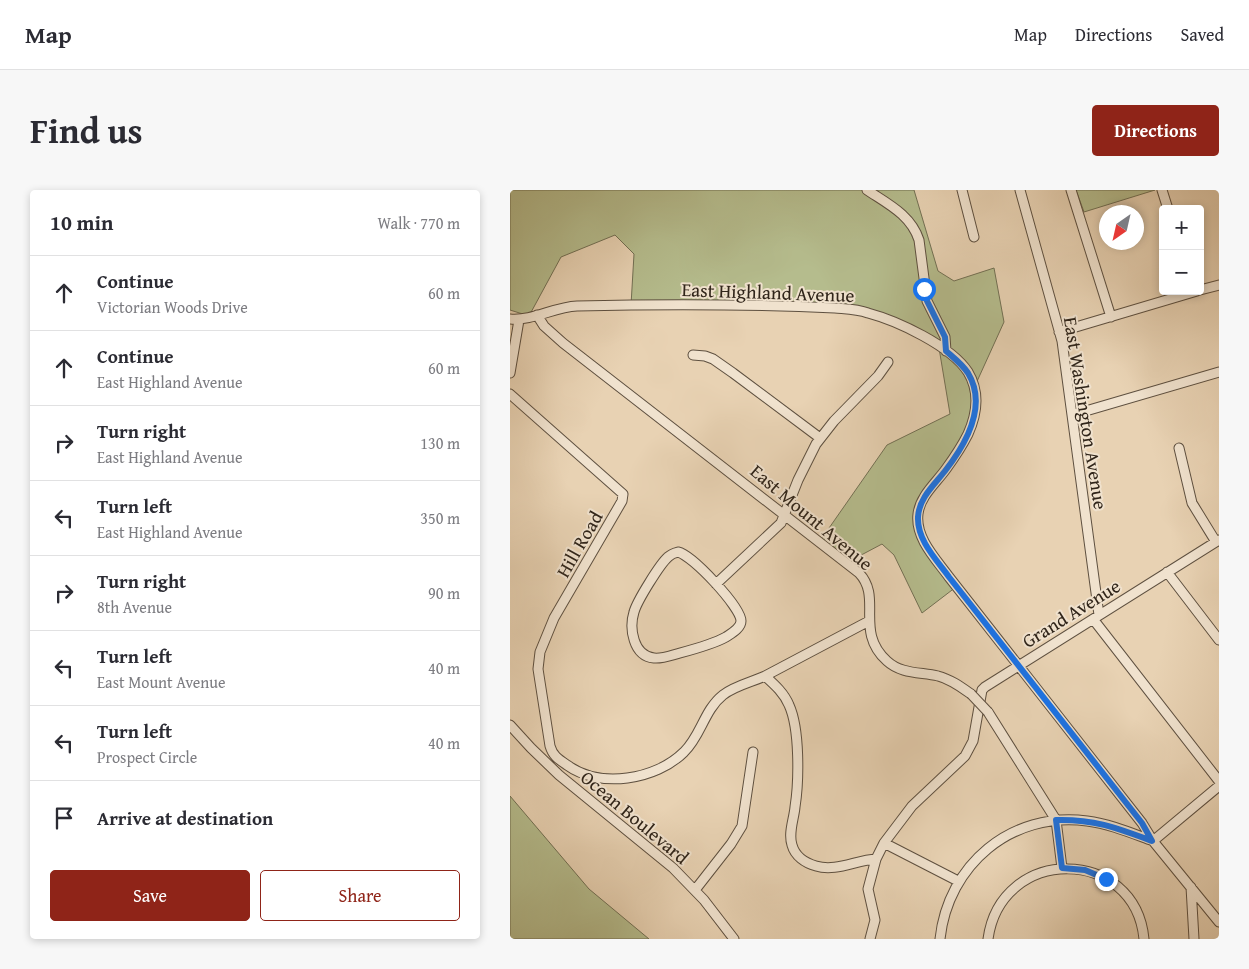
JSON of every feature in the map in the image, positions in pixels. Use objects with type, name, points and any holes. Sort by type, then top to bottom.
[{"type":"street","points":[[867,190],[902,214],[916,232],[919,240],[927,301],[945,337],[946,351]]},
{"type":"street","points":[[962,190],[974,237]]},
{"type":"street","name":"East Washington Avenue","points":[[1020,190],[1060,332],[1072,415],[1096,617]]},
{"type":"street","points":[[1071,190],[1111,318]]},
{"type":"street","points":[[1162,190],[1167,205]]},
{"type":"street","points":[[1204,289],[1219,285]]},
{"type":"street","points":[[1060,332],[1183,295]]},
{"type":"street","name":"East Highland Avenue","points":[[514,319],[562,308],[594,306],[688,305],[854,309],[885,318],[909,328],[946,351],[962,366],[972,380],[976,394],[976,409],[968,433],[958,453],[927,492],[920,505],[918,514],[920,530],[930,551],[1142,823],[1152,841],[1219,922]]},
{"type":"street","name":"East Mount Avenue","points":[[538,315],[544,326],[551,333],[862,576],[868,588],[869,621],[875,648],[892,665],[906,671],[946,679],[971,694],[988,712],[1056,820],[1062,868]]},
{"type":"street","points":[[510,373],[514,319]]},
{"type":"street","points":[[693,355],[705,356],[720,364],[820,438]]},
{"type":"street","points":[[716,584],[781,523],[798,480],[820,438],[878,376],[888,362]]},
{"type":"street","points":[[1072,415],[1219,374]]},
{"type":"street","name":"Hill Road","points":[[510,394],[624,494],[597,547],[554,618],[540,652],[538,669],[553,755],[577,772],[589,776],[625,778],[653,772],[684,752],[692,742],[707,714],[722,696],[765,676]]},
{"type":"street","points":[[1179,448],[1192,503],[1218,541]]},
{"type":"street","name":"Grand Avenue","points":[[870,939],[875,920],[868,889],[876,859],[884,843],[912,806],[965,756],[973,741],[982,690],[1018,665],[1218,541]]},
{"type":"street","points":[[678,552],[683,553],[716,584],[741,619],[740,626],[734,632],[720,640],[656,658],[647,656],[638,650],[634,634],[634,613],[652,580],[670,555],[678,552]]},
{"type":"street","points":[[1167,572],[1219,640]]},
{"type":"street","points":[[1096,617],[1219,781]]},
{"type":"street","points":[[869,621],[765,676],[783,694],[793,718],[797,786],[791,833],[794,851],[809,864],[826,868],[864,859],[876,859]]},
{"type":"street","name":"Ocean Boulevard","points":[[510,725],[543,761],[658,854],[695,890],[734,939]]},
{"type":"street","points":[[695,890],[731,844],[742,826],[753,752]]},
{"type":"street","points":[[940,939],[945,911],[958,881],[981,854],[994,843],[1019,830],[1056,820],[1086,820],[1104,824],[1152,841],[1219,786]]},
{"type":"street","points":[[884,843],[958,881]]},
{"type":"street","points":[[988,939],[989,929],[995,913],[1011,890],[1030,877],[1051,869],[1062,868],[1085,870],[1115,885],[1131,902],[1137,912],[1144,939]]},
{"type":"street","points":[[1191,886],[1194,939]]},
{"type":"green space","points":[[510,190],[914,190],[938,271],[954,281],[994,268],[1004,322],[974,388],[969,432],[919,512],[924,544],[956,587],[922,613],[894,555],[882,544],[848,562],[820,541],[887,445],[950,414],[938,342],[857,311],[631,305],[634,254],[615,235],[561,257],[529,316],[510,310]]},
{"type":"green space","points":[[1076,190],[1155,190],[1107,205],[1099,205],[1099,207],[1084,212]]},
{"type":"green space","points":[[510,796],[589,889],[649,939],[510,939]]},
{"type":"route","points":[[924,289],[930,309],[946,339],[946,351],[968,372],[972,380],[976,409],[973,421],[958,453],[927,492],[920,505],[918,514],[920,530],[930,551],[949,577],[1142,823],[1152,841],[1112,826],[1086,820],[1056,820],[1062,868],[1085,870],[1106,879]]}]
